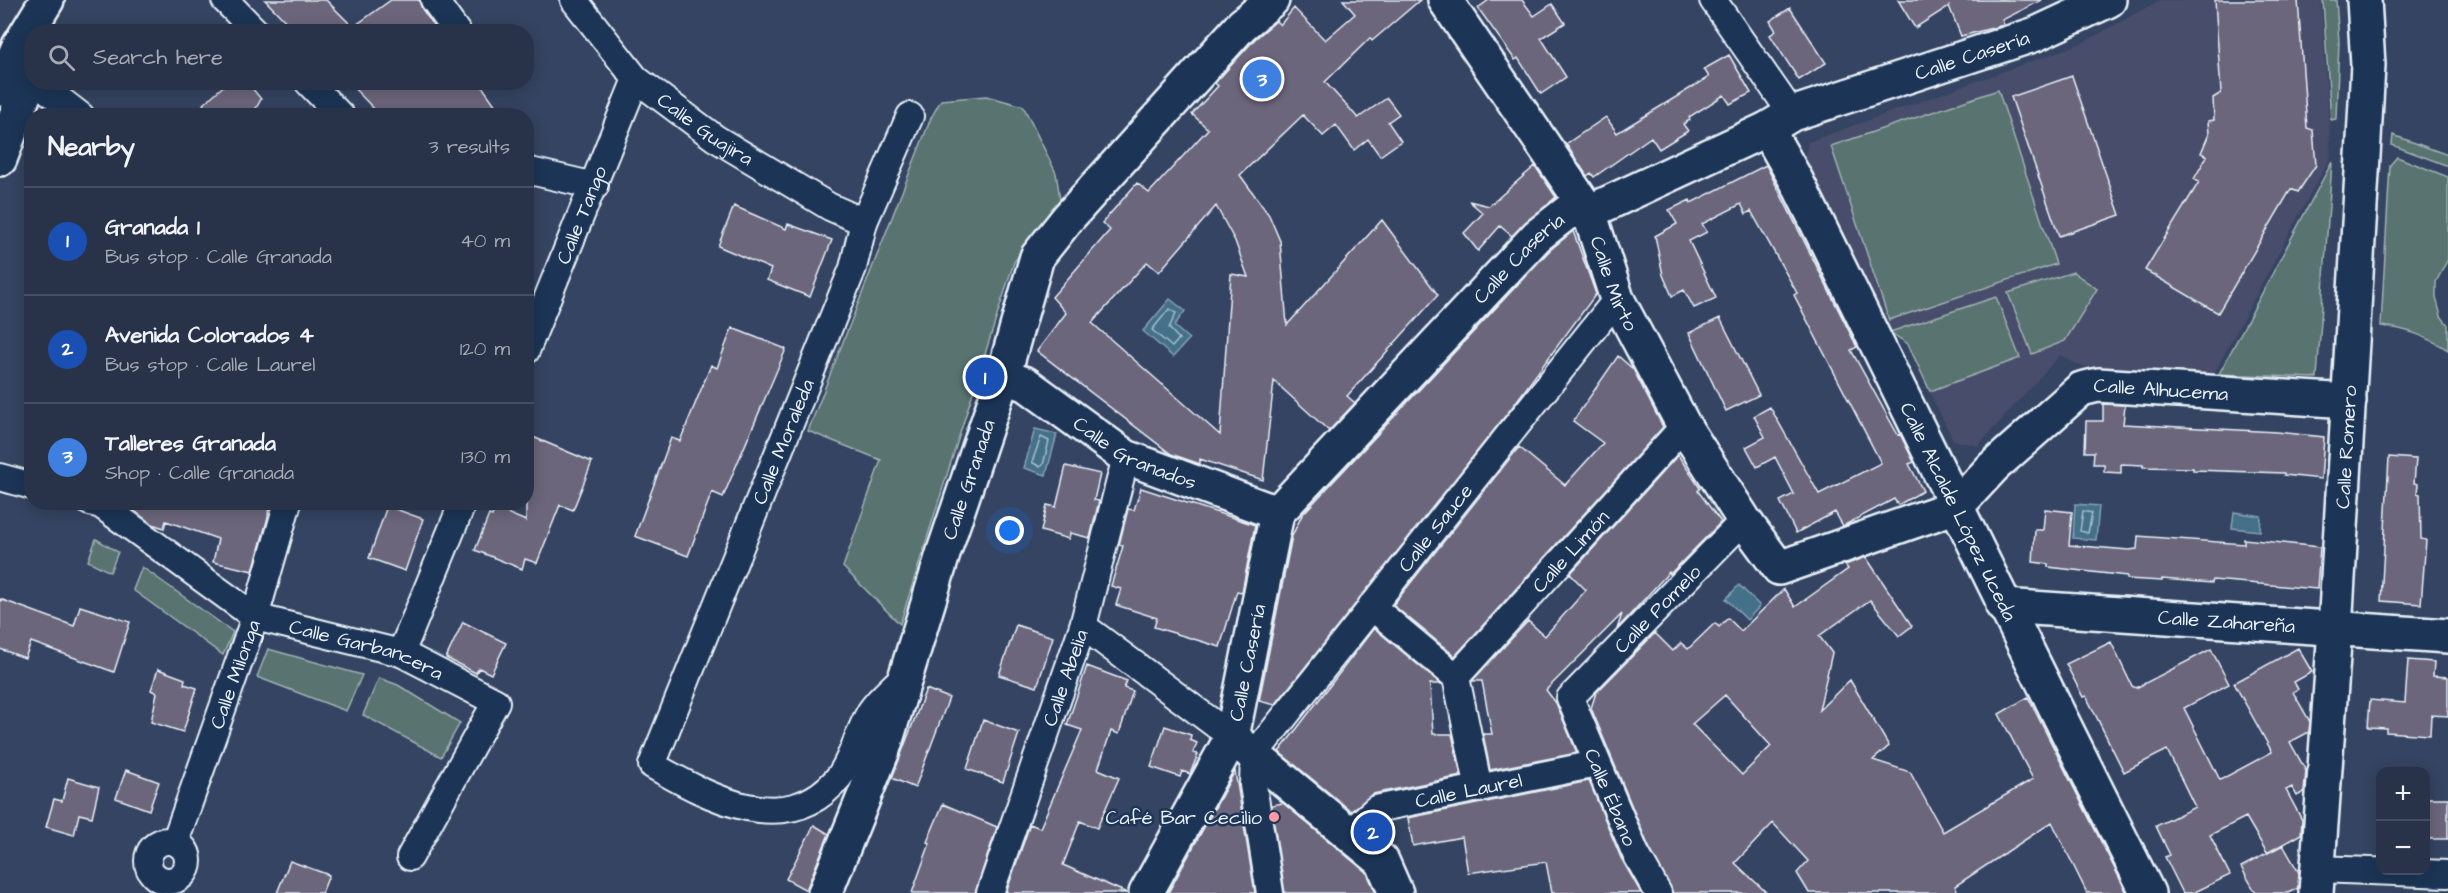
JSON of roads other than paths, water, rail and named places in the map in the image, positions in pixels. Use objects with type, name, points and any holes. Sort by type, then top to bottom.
[{"type":"street","points":[[41,24],[47,0]]},
{"type":"street","points":[[56,24],[71,0]]},
{"type":"street","points":[[225,0],[248,24]]},
{"type":"street","points":[[434,0],[451,24]]},
{"type":"street","name":"Calle Guajira","points":[[574,0],[636,79],[715,138],[830,207],[864,222]]},
{"type":"street","name":"Calle Granada","points":[[825,893],[883,750],[903,677],[1004,377],[1037,256],[1068,218],[1242,25],[1272,0]]},
{"type":"street","name":"Calle Mirto","points":[[1445,0],[1589,212],[1617,299],[1684,426],[1744,520],[1779,568]]},
{"type":"street","points":[[1713,0],[1780,121]]},
{"type":"street","name":"Calle Romero","points":[[2317,881],[2336,629],[2368,65],[2364,0]]},
{"type":"street","name":"Calle Casería","points":[[1146,893],[1243,746],[1277,513],[1538,236],[1569,211],[1589,212],[1780,121],[2036,34],[2104,1]]},
{"type":"street","points":[[0,89],[24,75]]},
{"type":"street","name":"Calle Tango","points":[[534,332],[595,186],[636,79]]},
{"type":"street","points":[[0,158],[24,89]]},
{"type":"street","points":[[51,90],[72,108]]},
{"type":"street","points":[[316,90],[333,108]]},
{"type":"street","name":"Calle Moraleda","points":[[903,677],[870,712],[839,777],[805,805],[771,812],[704,794],[652,765],[853,268],[864,222],[910,116]]},
{"type":"street","name":"Calle Alcalde López Uceda","points":[[1780,121],[1796,180],[1957,506],[2003,606],[2148,893]]},
{"type":"street","points":[[534,172],[595,186]]},
{"type":"street","name":"Calle Sauce","points":[[1243,746],[1371,606],[1617,299]]},
{"type":"street","name":"Calle Granados","points":[[1004,377],[1026,384],[1126,458],[1277,513]]},
{"type":"street","name":"Calle Alhucema","points":[[1779,568],[1957,506],[1992,467],[2080,389],[2097,385],[2349,400]]},
{"type":"street","name":"Calle Limón","points":[[1456,677],[1684,426]]},
{"type":"street","name":"Calle Abelia","points":[[990,893],[1083,626],[1126,458]]},
{"type":"street","points":[[0,477],[24,484]]},
{"type":"street","name":"Calle Garbancera","points":[[103,510],[255,617],[400,653],[496,702],[410,857]]},
{"type":"street","name":"Calle Milonga","points":[[175,842],[255,617],[286,510]]},
{"type":"street","points":[[400,653],[460,510]]},
{"type":"street","name":"Calle Pomelo","points":[[1570,698],[1744,520]]},
{"type":"street","points":[[1371,606],[1456,677],[1479,789]]},
{"type":"street","name":"Calle Zahareña","points":[[2003,606],[2448,636]]},
{"type":"street","points":[[1083,626],[1243,746],[1382,861],[1396,893]]},
{"type":"street","name":"Calle Ébano","points":[[1570,698],[1635,852],[1658,893]]},
{"type":"street","points":[[1243,746],[1252,785],[1269,893]]},
{"type":"street","name":"Calle Laurel","points":[[1348,834],[1376,809],[1596,764]]},
{"type":"street","points":[[2317,881],[2448,874]]},
{"type":"water","points":[[1170,299],[1185,311],[1174,326],[1189,339],[1173,357],[1143,331]]},
{"type":"water","points":[[1035,429],[1057,434],[1046,475],[1024,468]]},
{"type":"water","points":[[2075,504],[2099,506],[2096,540],[2073,538]]},
{"type":"water","points":[[2234,512],[2261,516],[2260,531],[2232,528]]},
{"type":"water","points":[[1739,585],[1760,606],[1747,620],[1726,599]]},
{"type":"place","name":"Talleres Granada","points":[[1262,79]]},
{"type":"place","name":"Granada 1","points":[[985,377]]},
{"type":"place","name":"Café Bar Cecilio","points":[[1274,817]]},
{"type":"place","name":"Avenida Colorados 4","points":[[1373,832]]}]
